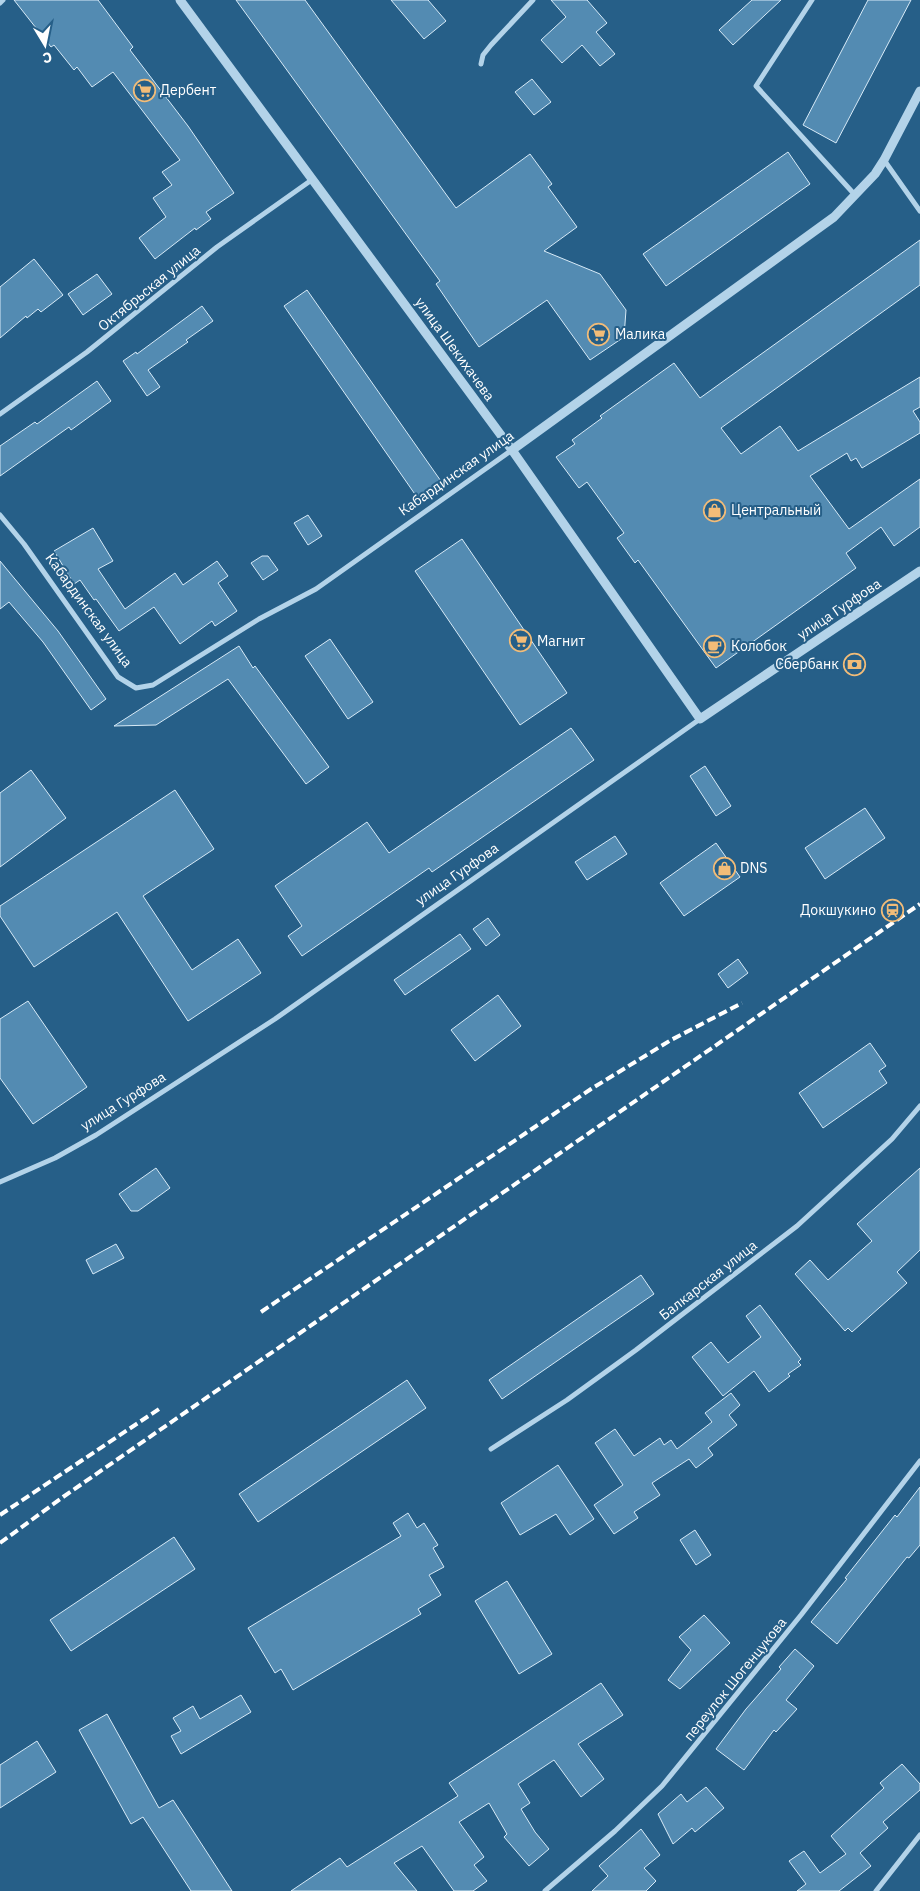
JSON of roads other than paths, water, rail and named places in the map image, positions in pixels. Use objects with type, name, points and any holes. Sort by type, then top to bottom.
[{"type":"street","name":"улица Шекихачева","points":[[180,0],[512,450],[700,719]]},
{"type":"street","points":[[481,64],[483,55],[491,44],[533,0]]},
{"type":"street","points":[[812,0],[756,86],[855,195]]},
{"type":"street","name":"Кабардинская улица","points":[[0,514],[24,544],[118,677],[136,688],[153,685],[259,619],[316,589],[834,217],[875,174],[920,91]]},
{"type":"street","points":[[884,160],[920,211]]},
{"type":"street","name":"Октябрьская улица","points":[[0,414],[87,352],[217,247],[313,179]]},
{"type":"street","name":"улица Гурфова","points":[[0,1182],[56,1158],[96,1135],[275,1019],[700,719],[920,571]]},
{"type":"street","name":"Балкарская улица","points":[[491,1449],[567,1400],[628,1356],[797,1226],[892,1139],[920,1106]]},
{"type":"street","name":"переулок Шогенцукова","points":[[545,1891],[662,1786],[802,1615],[920,1461]]},
{"type":"street","points":[[876,1891],[920,1835]]},
{"type":"railway","points":[[0,1543],[63,1497],[920,904]]},
{"type":"railway","points":[[261,1312],[591,1089],[671,1040],[742,1003]]},
{"type":"railway","points":[[0,1515],[162,1407]]},
{"type":"place","name":"Дербент","points":[[144,90]]},
{"type":"place","name":"Малика","points":[[599,334]]},
{"type":"place","name":"Центральный","points":[[715,510]]},
{"type":"place","name":"Магнит","points":[[521,641]]},
{"type":"place","name":"Колобок","points":[[715,646]]},
{"type":"place","name":"Сбербанк","points":[[855,664]]},
{"type":"place","name":"DNS","points":[[724,868]]},
{"type":"place","name":"Докшукино","points":[[892,910]]}]
